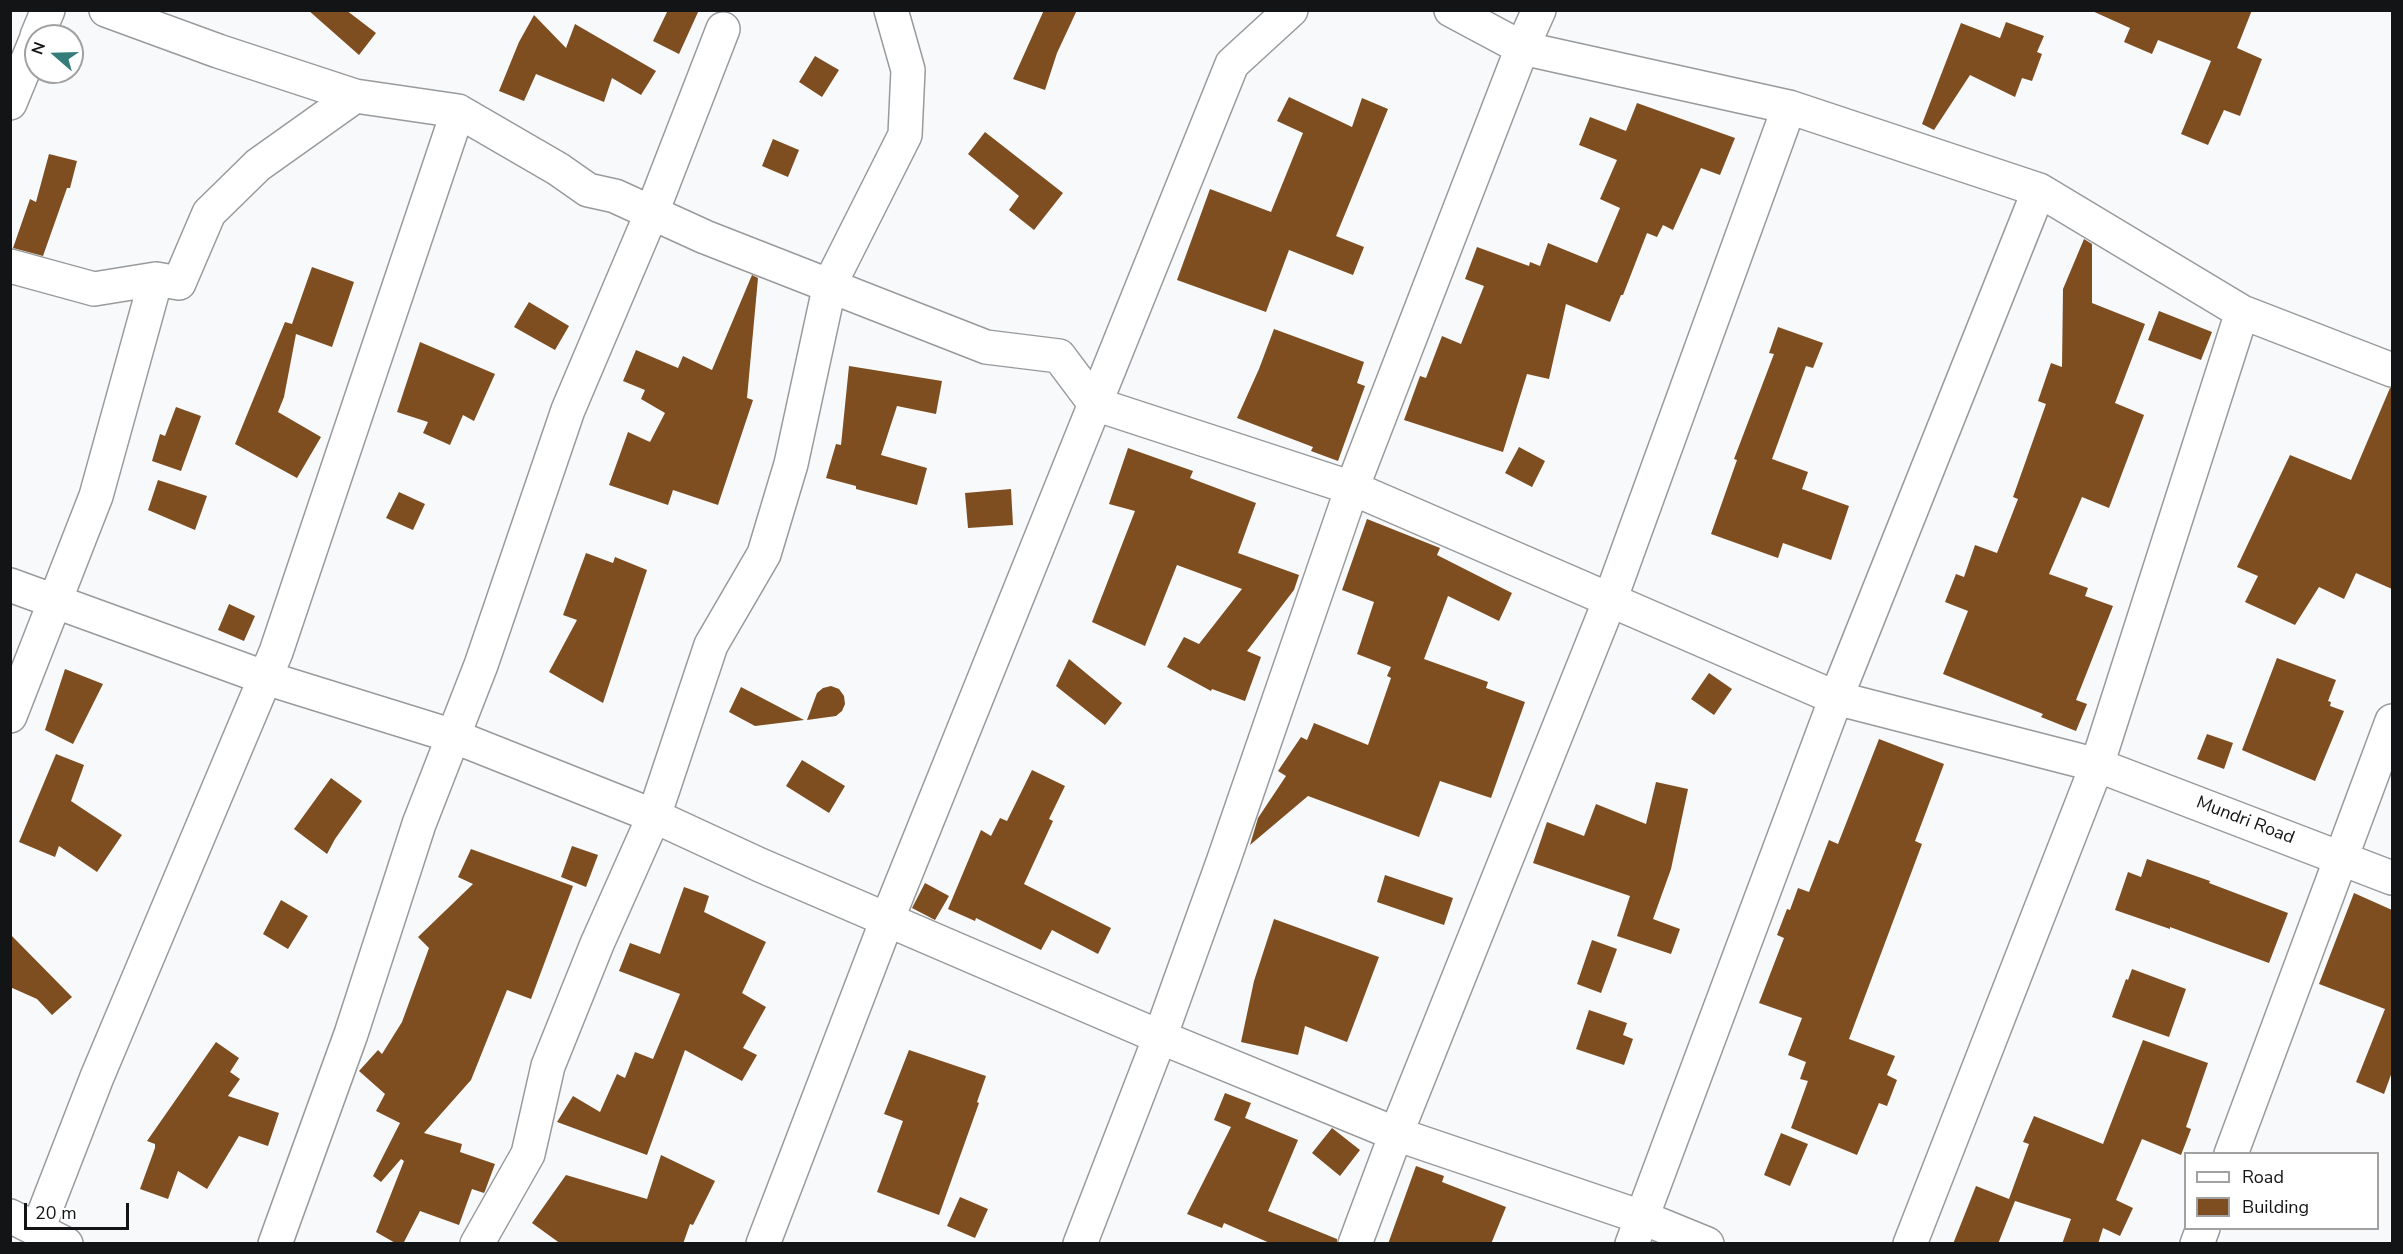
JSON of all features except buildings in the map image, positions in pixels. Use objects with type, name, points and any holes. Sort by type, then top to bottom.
[{"type":"street","points":[[42,24],[48,10]]},
{"type":"street","points":[[106,10],[218,51],[355,96],[458,111],[558,169],[588,190],[615,196],[705,237],[986,347],[1059,356],[1095,404]]},
{"type":"street","points":[[477,1244],[528,1154],[548,1066],[597,944],[654,816],[711,645],[764,554],[790,464],[830,284],[905,135],[908,70],[891,10]]},
{"type":"street","points":[[763,1244],[887,920],[1232,64],[1291,10]]},
{"type":"street","points":[[1452,10],[1522,48],[1789,107],[2039,190],[2242,312],[2392,370]]},
{"type":"street","points":[[1080,1244],[1160,1037],[1223,862],[1352,488],[1522,48],[1539,10]]},
{"type":"street","points":[[275,1244],[351,1034],[419,824],[480,665],[568,410],[652,212],[723,29]]},
{"type":"street","points":[[10,103],[24,69]]},
{"type":"street","points":[[10,266],[94,289],[156,279],[179,283],[209,213],[258,165],[355,96]]},
{"type":"street","points":[[1355,1244],[1396,1134],[1610,600],[1789,107]]},
{"type":"street","points":[[38,1230],[97,1077],[276,652],[458,111]]},
{"type":"street","points":[[1636,1230],[1836,698],[2039,190]]},
{"type":"street","points":[[10,716],[96,496],[156,279]]},
{"type":"street","points":[[1910,1244],[2097,765],[2242,312]]},
{"type":"street","name":"Mundri Road","points":[[1095,404],[1352,488],[1836,698],[2097,765],[2392,878]]},
{"type":"street","points":[[10,585],[266,678],[453,736],[654,816],[887,920],[1160,1037],[1396,1134],[1636,1230],[1707,1244]]},
{"type":"street","points":[[2232,1152],[2392,721]]}]
